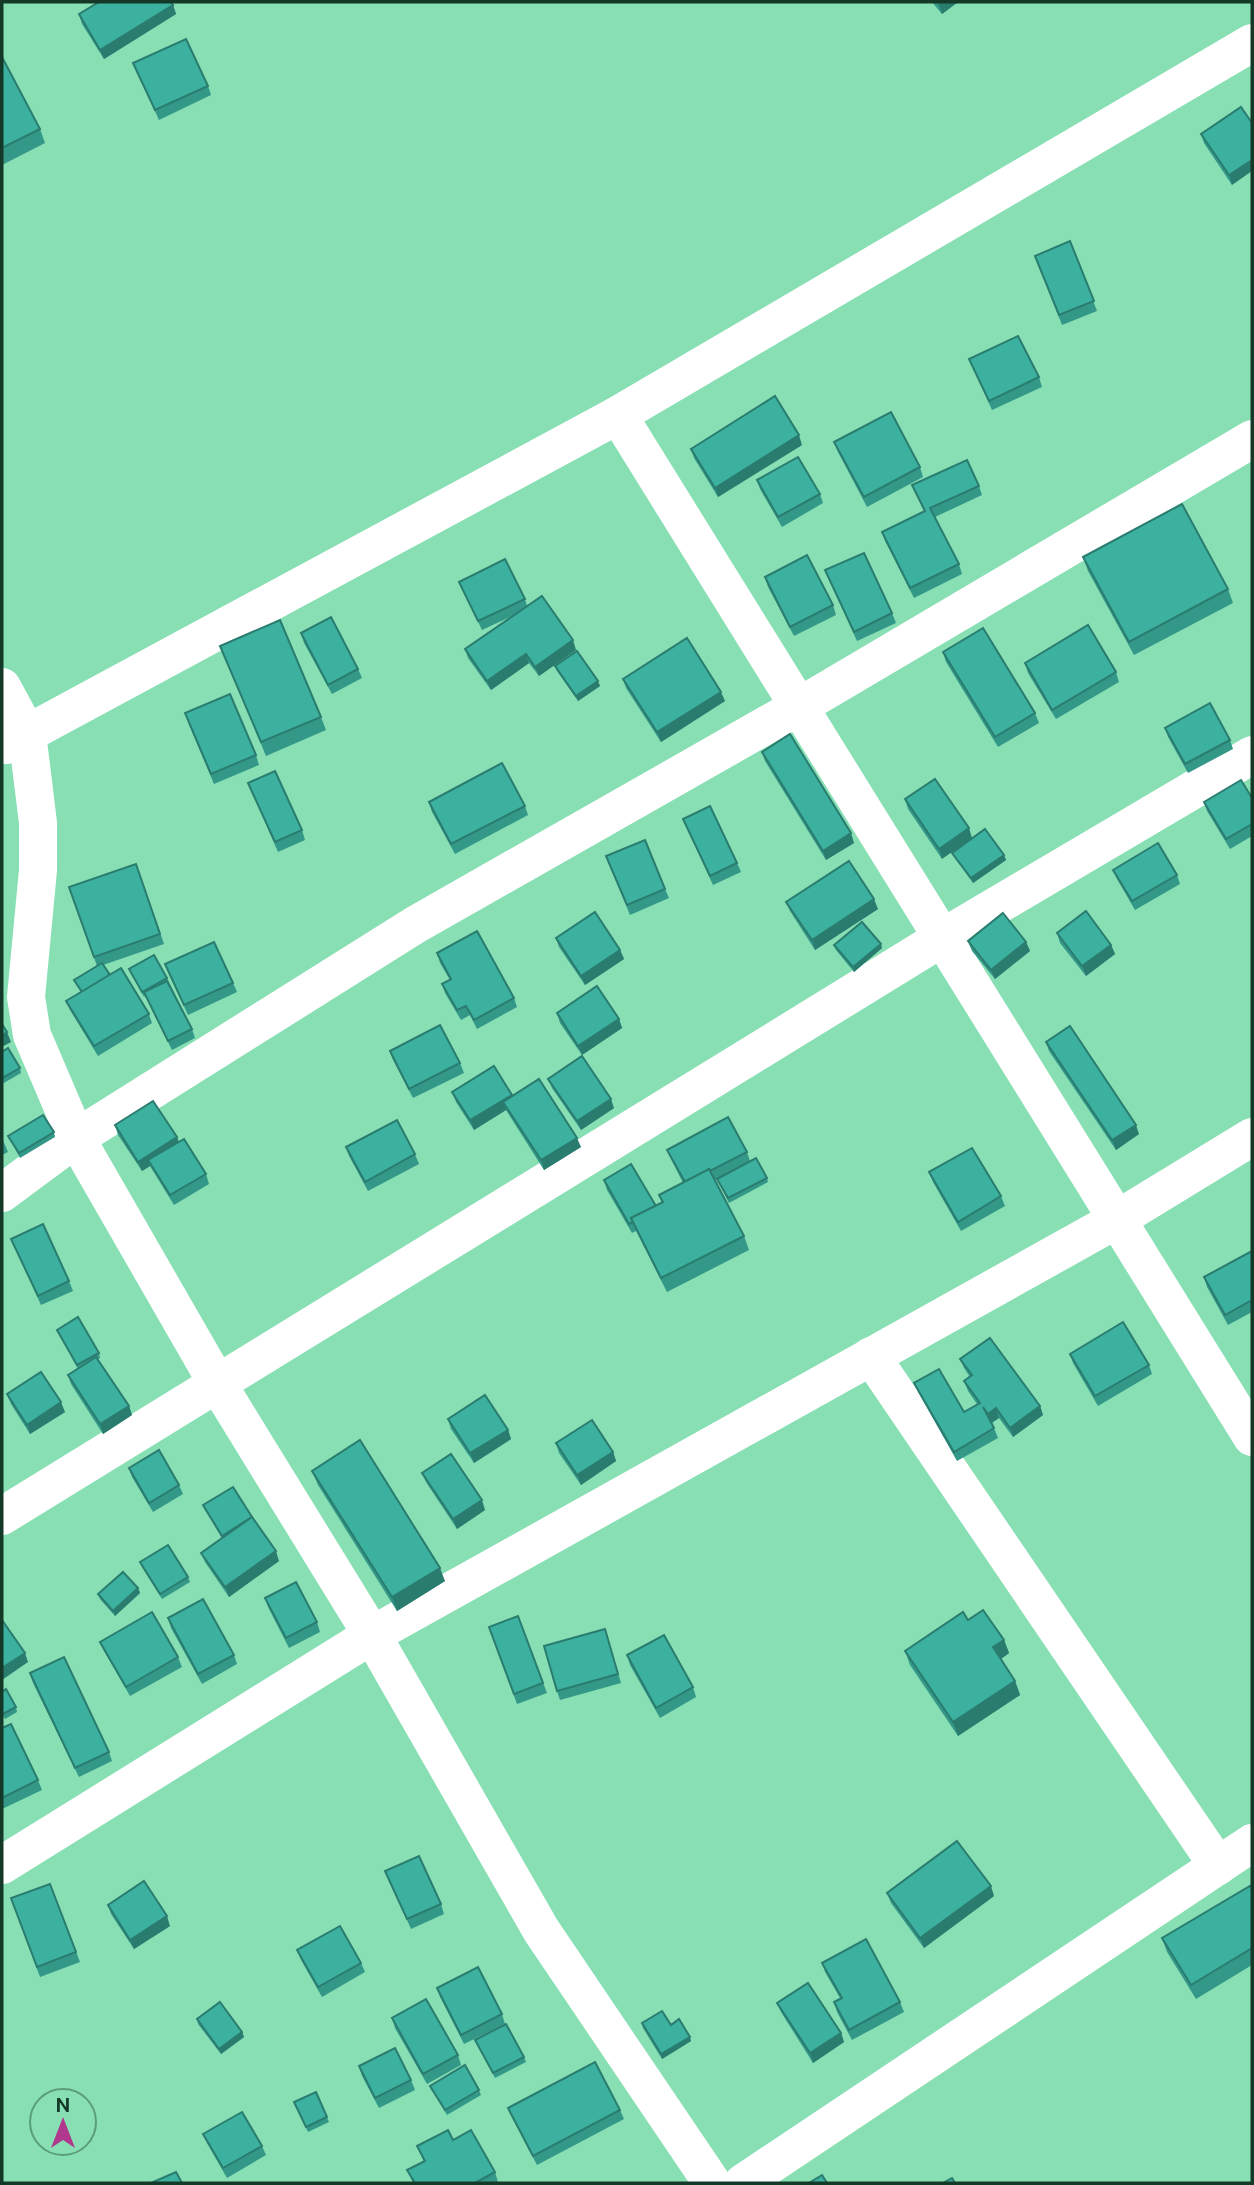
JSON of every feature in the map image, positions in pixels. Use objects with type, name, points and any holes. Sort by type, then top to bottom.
[{"type":"street","points":[[14,740],[618,415],[1252,43]]},
{"type":"street","points":[[618,415],[1252,1437]]},
{"type":"street","points":[[2,1193],[76,1138],[415,925],[800,706],[1252,439]]},
{"type":"street","points":[[2,687],[39,849],[26,997],[32,1035],[76,1138],[217,1383],[372,1634],[541,1930],[712,2183]]},
{"type":"street","points":[[2,1516],[942,938],[1252,755]]},
{"type":"street","points":[[2,1865],[372,1634],[1116,1220],[1252,1137]]},
{"type":"street","points":[[871,1356],[1218,1866]]},
{"type":"street","points":[[743,2183],[1252,1843]]},
{"type":"building","points":[[99,2],[171,2],[173,5],[100,50],[79,14]]},
{"type":"building","points":[[186,39],[208,86],[155,110],[133,63]]},
{"type":"building","points":[[2,57],[40,129],[2,148]]},
{"type":"building","points":[[1241,107],[1252,123],[1252,160],[1229,175],[1201,134]]},
{"type":"building","points":[[1070,241],[1094,301],[1059,315],[1035,256]]},
{"type":"building","points":[[1018,336],[1039,377],[989,401],[969,359]]},
{"type":"building","points":[[775,396],[799,435],[715,488],[691,449]]},
{"type":"building","points":[[891,412],[920,467],[864,497],[834,442]]},
{"type":"building","points":[[798,457],[820,494],[778,517],[757,480]]},
{"type":"building","points":[[967,460],[979,486],[930,508],[959,564],[910,588],[882,532],[925,511],[912,485]]},
{"type":"building","points":[[1182,504],[1228,589],[1129,642],[1083,557]]},
{"type":"building","points":[[864,553],[892,613],[854,632],[825,570]]},
{"type":"building","points":[[807,555],[833,605],[790,627],[765,577]]},
{"type":"building","points":[[505,559],[525,599],[478,621],[459,582]]},
{"type":"building","points":[[542,596],[573,640],[535,667],[526,654],[487,681],[465,649]]},
{"type":"building","points":[[331,617],[358,669],[328,685],[301,633]]},
{"type":"building","points":[[280,620],[321,717],[261,742],[220,646]]},
{"type":"building","points":[[1088,625],[1116,672],[1052,710],[1025,663]]},
{"type":"building","points":[[983,628],[1035,713],[995,737],[943,652]]},
{"type":"building","points":[[687,638],[721,692],[657,732],[623,679]]},
{"type":"building","points":[[577,651],[598,681],[576,696],[555,666]]},
{"type":"building","points":[[230,694],[256,755],[211,774],[185,713]]},
{"type":"building","points":[[1210,703],[1230,740],[1185,764],[1165,728]]},
{"type":"building","points":[[790,734],[851,833],[823,851],[762,752]]},
{"type":"building","points":[[502,763],[525,806],[451,844],[429,802]]},
{"type":"building","points":[[275,771],[302,830],[275,842],[248,783]]},
{"type":"building","points":[[935,779],[969,828],[939,849],[905,799]]},
{"type":"building","points":[[1241,780],[1252,798],[1252,824],[1226,839],[1204,802]]},
{"type":"building","points":[[710,806],[737,863],[710,876],[683,819]]},
{"type":"building","points":[[985,829],[1004,855],[971,878],[952,853]]},
{"type":"building","points":[[645,840],[665,889],[627,905],[606,856]]},
{"type":"building","points":[[1158,843],[1177,875],[1132,901],[1113,870]]},
{"type":"building","points":[[849,861],[874,899],[812,940],[786,902]]},
{"type":"building","points":[[136,864],[160,934],[94,957],[69,887]]},
{"type":"building","points":[[1086,911],[1111,945],[1082,966],[1057,933]]},
{"type":"building","points":[[595,912],[620,950],[581,976],[556,938]]},
{"type":"building","points":[[1003,913],[1026,942],[991,970],[968,941]]},
{"type":"building","points":[[862,922],[881,944],[853,967],[834,945]]},
{"type":"building","points":[[477,931],[514,998],[474,1020],[466,1006],[457,1010],[442,984],[451,979],[437,953]]},
{"type":"building","points":[[214,942],[233,983],[184,1005],[165,964]]},
{"type":"building","points":[[154,955],[167,978],[142,992],[129,969]]},
{"type":"building","points":[[102,963],[110,975],[82,992],[74,980]]},
{"type":"building","points":[[121,968],[149,1014],[94,1046],[66,1001]]},
{"type":"building","points":[[167,981],[192,1029],[168,1041],[144,992]]},
{"type":"building","points":[[597,986],[619,1019],[578,1046],[557,1013]]},
{"type":"building","points":[[440,1025],[460,1063],[409,1089],[390,1051]]},
{"type":"building","points":[[1070,1026],[1136,1125],[1112,1140],[1046,1042]]},
{"type":"building","points":[[8,1048],[20,1068],[2,1078],[2,1052]]},
{"type":"building","points":[[582,1056],[611,1099],[577,1121],[548,1079]]},
{"type":"building","points":[[494,1066],[512,1095],[470,1120],[452,1092]]},
{"type":"building","points":[[539,1079],[577,1138],[541,1160],[503,1102]]},
{"type":"building","points":[[153,1101],[177,1137],[138,1162],[115,1125]]},
{"type":"building","points":[[43,1115],[54,1132],[19,1153],[8,1136]]},
{"type":"building","points":[[728,1117],[747,1152],[685,1182],[667,1150]]},
{"type":"building","points":[[397,1120],[415,1154],[365,1182],[346,1147]]},
{"type":"building","points":[[184,1139],[206,1174],[170,1195],[148,1160]]},
{"type":"building","points":[[972,1148],[1001,1196],[958,1222],[929,1172]]},
{"type":"building","points":[[756,1158],[767,1178],[728,1198],[717,1179]]},
{"type":"building","points":[[631,1164],[656,1206],[631,1218],[633,1222],[629,1224],[604,1180]]},
{"type":"building","points":[[709,1169],[744,1236],[661,1278],[631,1218],[663,1202],[659,1195]]},
{"type":"building","points":[[43,1224],[69,1281],[38,1296],[11,1239]]},
{"type":"building","points":[[1252,1251],[1252,1300],[1225,1315],[1204,1277]]},
{"type":"building","points":[[78,1317],[99,1353],[77,1365],[57,1330]]},
{"type":"building","points":[[1123,1322],[1149,1365],[1095,1396],[1070,1354]]},
{"type":"building","points":[[990,1338],[1040,1406],[1010,1428],[996,1408],[988,1414],[983,1407],[994,1428],[954,1452],[914,1383],[939,1369],[964,1412],[980,1403],[964,1381],[972,1375],[960,1359]]},
{"type":"building","points":[[96,1357],[129,1406],[100,1424],[68,1375]]},
{"type":"building","points":[[41,1372],[61,1402],[27,1425],[7,1394]]},
{"type":"building","points":[[485,1395],[508,1430],[470,1453],[448,1419]]},
{"type":"building","points":[[592,1420],[613,1452],[577,1475],[556,1443]]},
{"type":"building","points":[[360,1440],[440,1568],[392,1597],[312,1471]]},
{"type":"building","points":[[159,1450],[179,1485],[149,1503],[129,1468]]},
{"type":"building","points":[[451,1454],[482,1500],[453,1519],[422,1473]]},
{"type":"building","points":[[233,1487],[252,1517],[222,1536],[203,1505]]},
{"type":"building","points":[[252,1517],[276,1551],[225,1587],[201,1553]]},
{"type":"building","points":[[168,1545],[188,1577],[160,1594],[140,1562]]},
{"type":"building","points":[[123,1572],[138,1588],[113,1611],[98,1594]]},
{"type":"building","points":[[296,1582],[317,1622],[286,1638],[265,1598]]},
{"type":"building","points":[[203,1599],[234,1655],[198,1674],[168,1618]]},
{"type":"building","points":[[983,1610],[1004,1640],[993,1647],[1015,1681],[953,1722],[905,1651],[963,1612],[968,1620]]},
{"type":"building","points":[[152,1612],[178,1657],[126,1687],[100,1642]]},
{"type":"building","points":[[518,1616],[543,1683],[514,1694],[489,1627]]},
{"type":"building","points":[[2,1620],[25,1653],[2,1668]]},
{"type":"building","points":[[605,1629],[618,1674],[557,1691],[544,1646]]},
{"type":"building","points":[[664,1635],[693,1687],[656,1708],[627,1655]]},
{"type":"building","points":[[64,1657],[109,1752],[75,1768],[30,1673]]},
{"type":"building","points":[[6,1689],[16,1707],[3,1714],[2,1692]]},
{"type":"building","points":[[11,1724],[38,1780],[2,1798],[2,1728]]},
{"type":"building","points":[[957,1841],[991,1886],[920,1938],[887,1893]]},
{"type":"building","points":[[419,1856],[441,1904],[407,1919],[385,1871]]},
{"type":"building","points":[[144,1881],[167,1916],[130,1940],[108,1905]]},
{"type":"building","points":[[50,1884],[76,1952],[37,1967],[11,1898]]},
{"type":"building","points":[[1250,1886],[1252,1948],[1191,1985],[1162,1938]]},
{"type":"building","points":[[340,1926],[361,1963],[318,1987],[297,1950]]},
{"type":"building","points":[[866,1939],[900,2002],[849,2030],[834,2002],[842,1998],[822,1963]]},
{"type":"building","points":[[478,1967],[502,2014],[461,2035],[437,1988]]},
{"type":"building","points":[[808,1983],[841,2033],[810,2053],[777,2003]]},
{"type":"building","points":[[426,1999],[458,2055],[423,2074],[392,2018]]},
{"type":"building","points":[[220,2002],[242,2032],[219,2049],[197,2019]]},
{"type":"building","points":[[662,2011],[671,2025],[679,2019],[690,2037],[661,2054],[642,2023]]},
{"type":"building","points":[[506,2024],[524,2057],[493,2073],[475,2040]]},
{"type":"building","points":[[395,2048],[411,2080],[375,2098],[359,2066]]},
{"type":"building","points":[[595,2062],[620,2110],[533,2156],[508,2108]]},
{"type":"building","points":[[465,2065],[479,2090],[445,2110],[430,2086]]},
{"type":"building","points":[[316,2092],[327,2117],[306,2127],[294,2102]]},
{"type":"building","points":[[242,2112],[262,2146],[223,2168],[203,2134]]},
{"type":"building","points":[[448,2130],[453,2140],[471,2130],[495,2172],[475,2183],[415,2183],[407,2170],[425,2161],[417,2146]]},
{"type":"building","points":[[176,2172],[182,2183],[151,2183]]},
{"type":"building","points":[[822,2175],[827,2183],[809,2183]]}]
